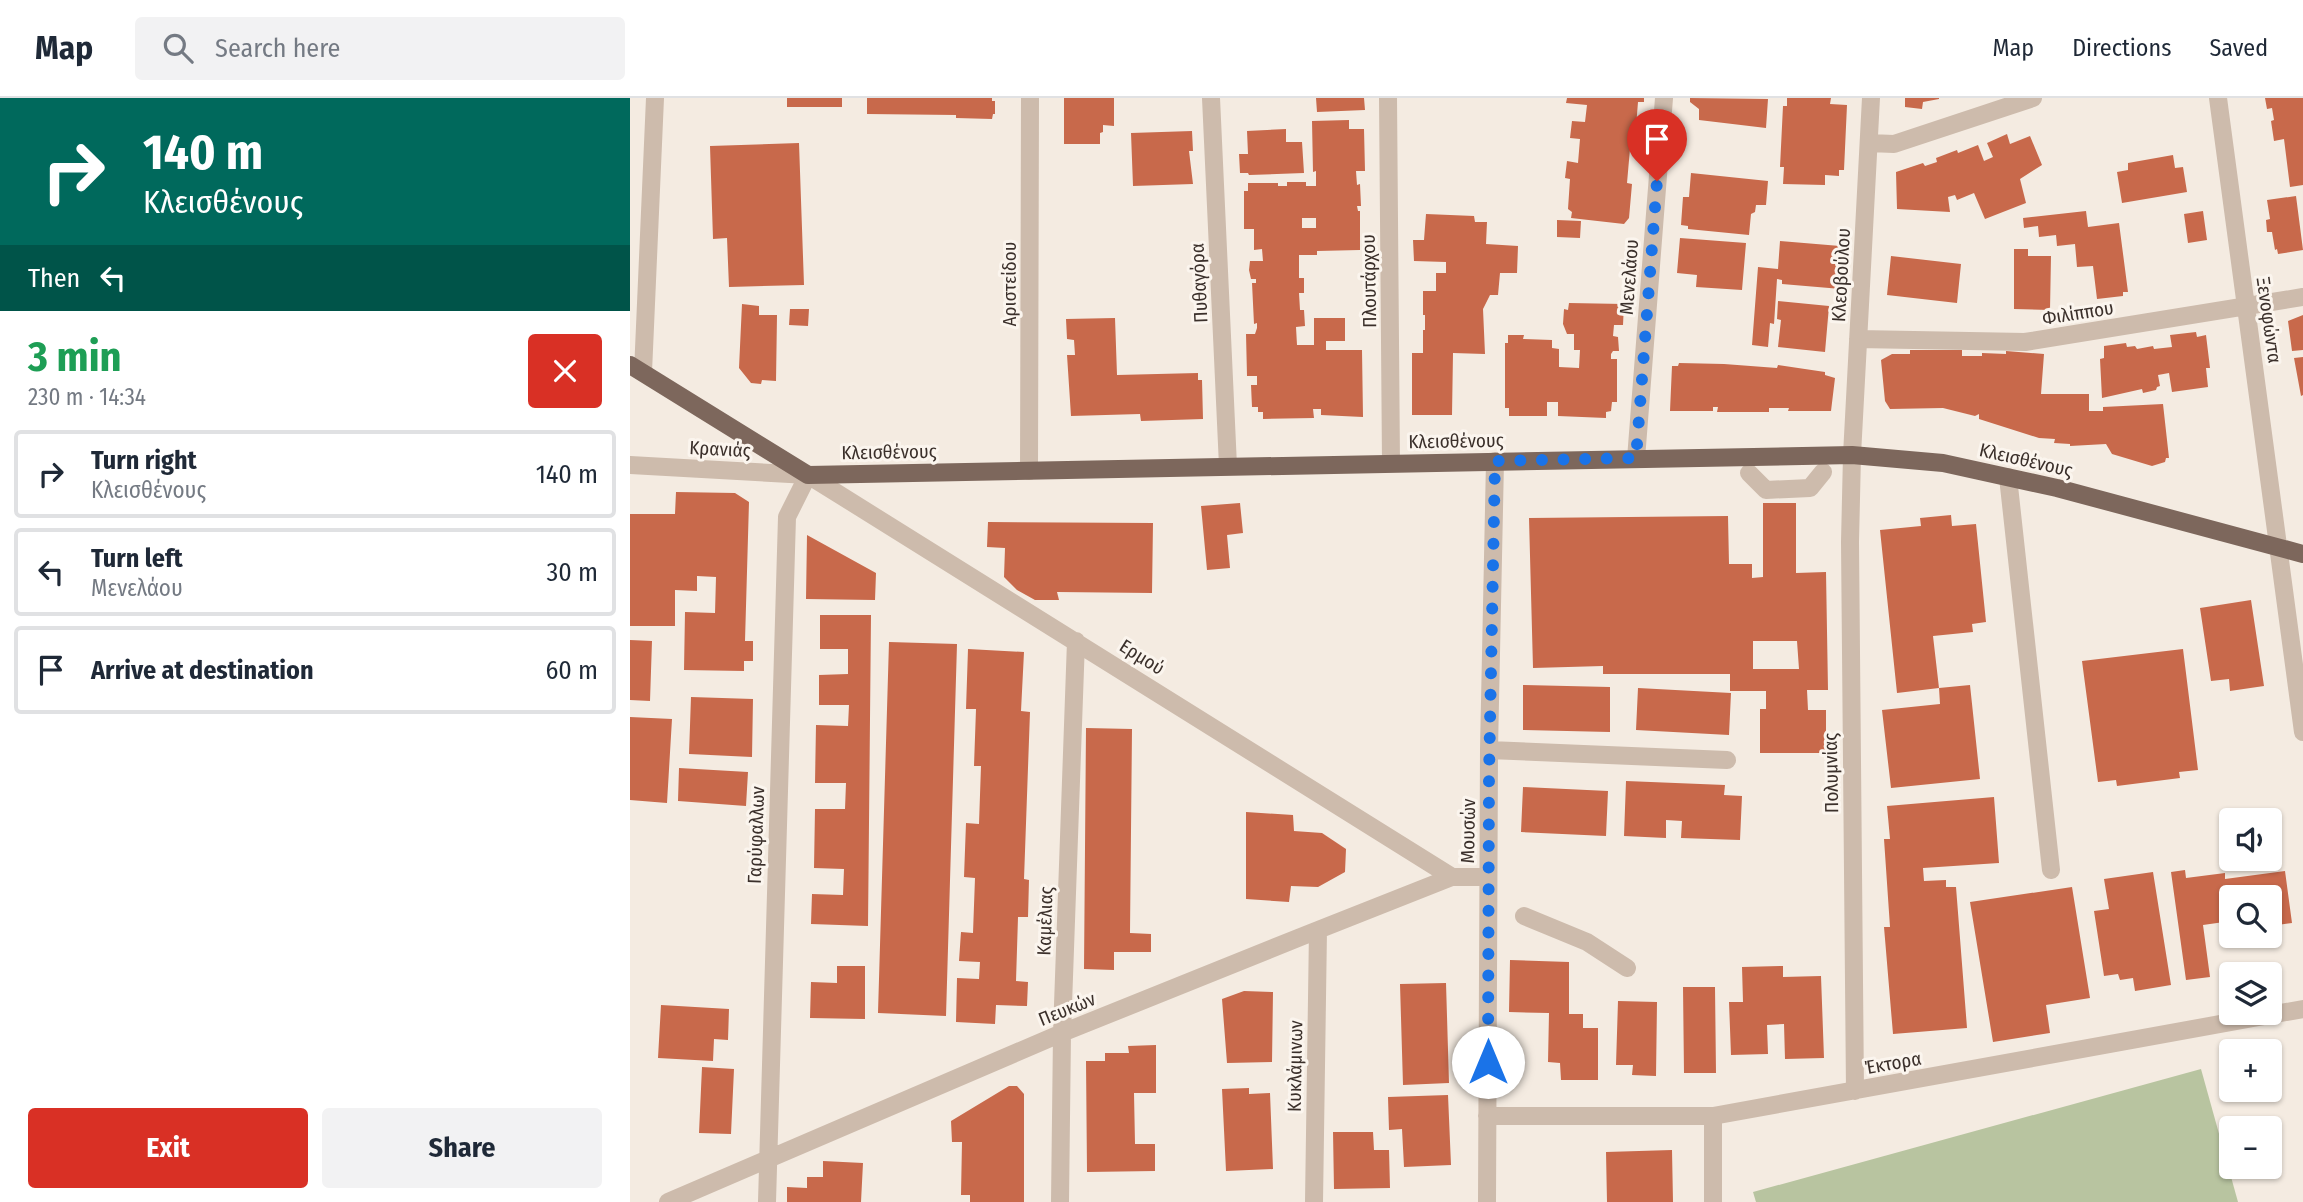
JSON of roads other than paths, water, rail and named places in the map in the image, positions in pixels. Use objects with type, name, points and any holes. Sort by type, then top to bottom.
[{"type":"main road","points":[[636,368],[808,475]]},
{"type":"main road","name":"Κλεισθένους","points":[[808,475],[1852,455],[1943,463],[2008,477],[2303,554]]},
{"type":"street","points":[[636,368],[655,98]]},
{"type":"street","name":"Αριστείδου","points":[[1029,471],[1030,98]]},
{"type":"street","name":"Πυθαγόρα","points":[[1211,98],[1228,466]]},
{"type":"street","name":"Πλουτάρχου","points":[[1388,98],[1391,463]]},
{"type":"street","name":"Μενελάου","points":[[1636,458],[1664,98]]},
{"type":"street","name":"Κλεοβούλου","points":[[1852,455],[1871,98]]},
{"type":"street","points":[[1869,143],[1894,144],[2033,98]]},
{"type":"street","name":"Ξενοφώντα","points":[[2218,98],[2303,732]]},
{"type":"street","name":"Φιλίππου","points":[[1858,340],[2025,342],[2303,297]]},
{"type":"street","name":"Πολυμνίας","points":[[1852,455],[1850,542],[1855,1091]]},
{"type":"street","name":"Μουσών","points":[[1487,1202],[1489,750],[1495,461]]},
{"type":"street","name":"Κρανιάς","points":[[630,465],[808,475]]},
{"type":"street","points":[[1749,473],[1766,490],[1810,488],[1823,472]]},
{"type":"street","name":"Ερμού","points":[[808,475],[1452,877]]},
{"type":"street","name":"Γαρύφαλλων","points":[[767,1202],[787,517],[808,475]]},
{"type":"street","points":[[2008,477],[2051,870]]},
{"type":"street","name":"Καμέλιας","points":[[1060,1202],[1062,1033],[1076,641]]},
{"type":"street","points":[[1489,750],[1727,760]]},
{"type":"street","name":"Πευκών","points":[[668,1202],[1062,1033],[1318,930],[1452,877],[1488,877]]},
{"type":"street","points":[[1524,916],[1587,942],[1627,968]]},
{"type":"street","name":"Κυκλάμινων","points":[[1314,1202],[1318,930]]},
{"type":"street","name":"Έκτορα","points":[[1487,1116],[1713,1116],[2303,1009]]},
{"type":"street","points":[[1713,1116],[1713,1202]]}]
